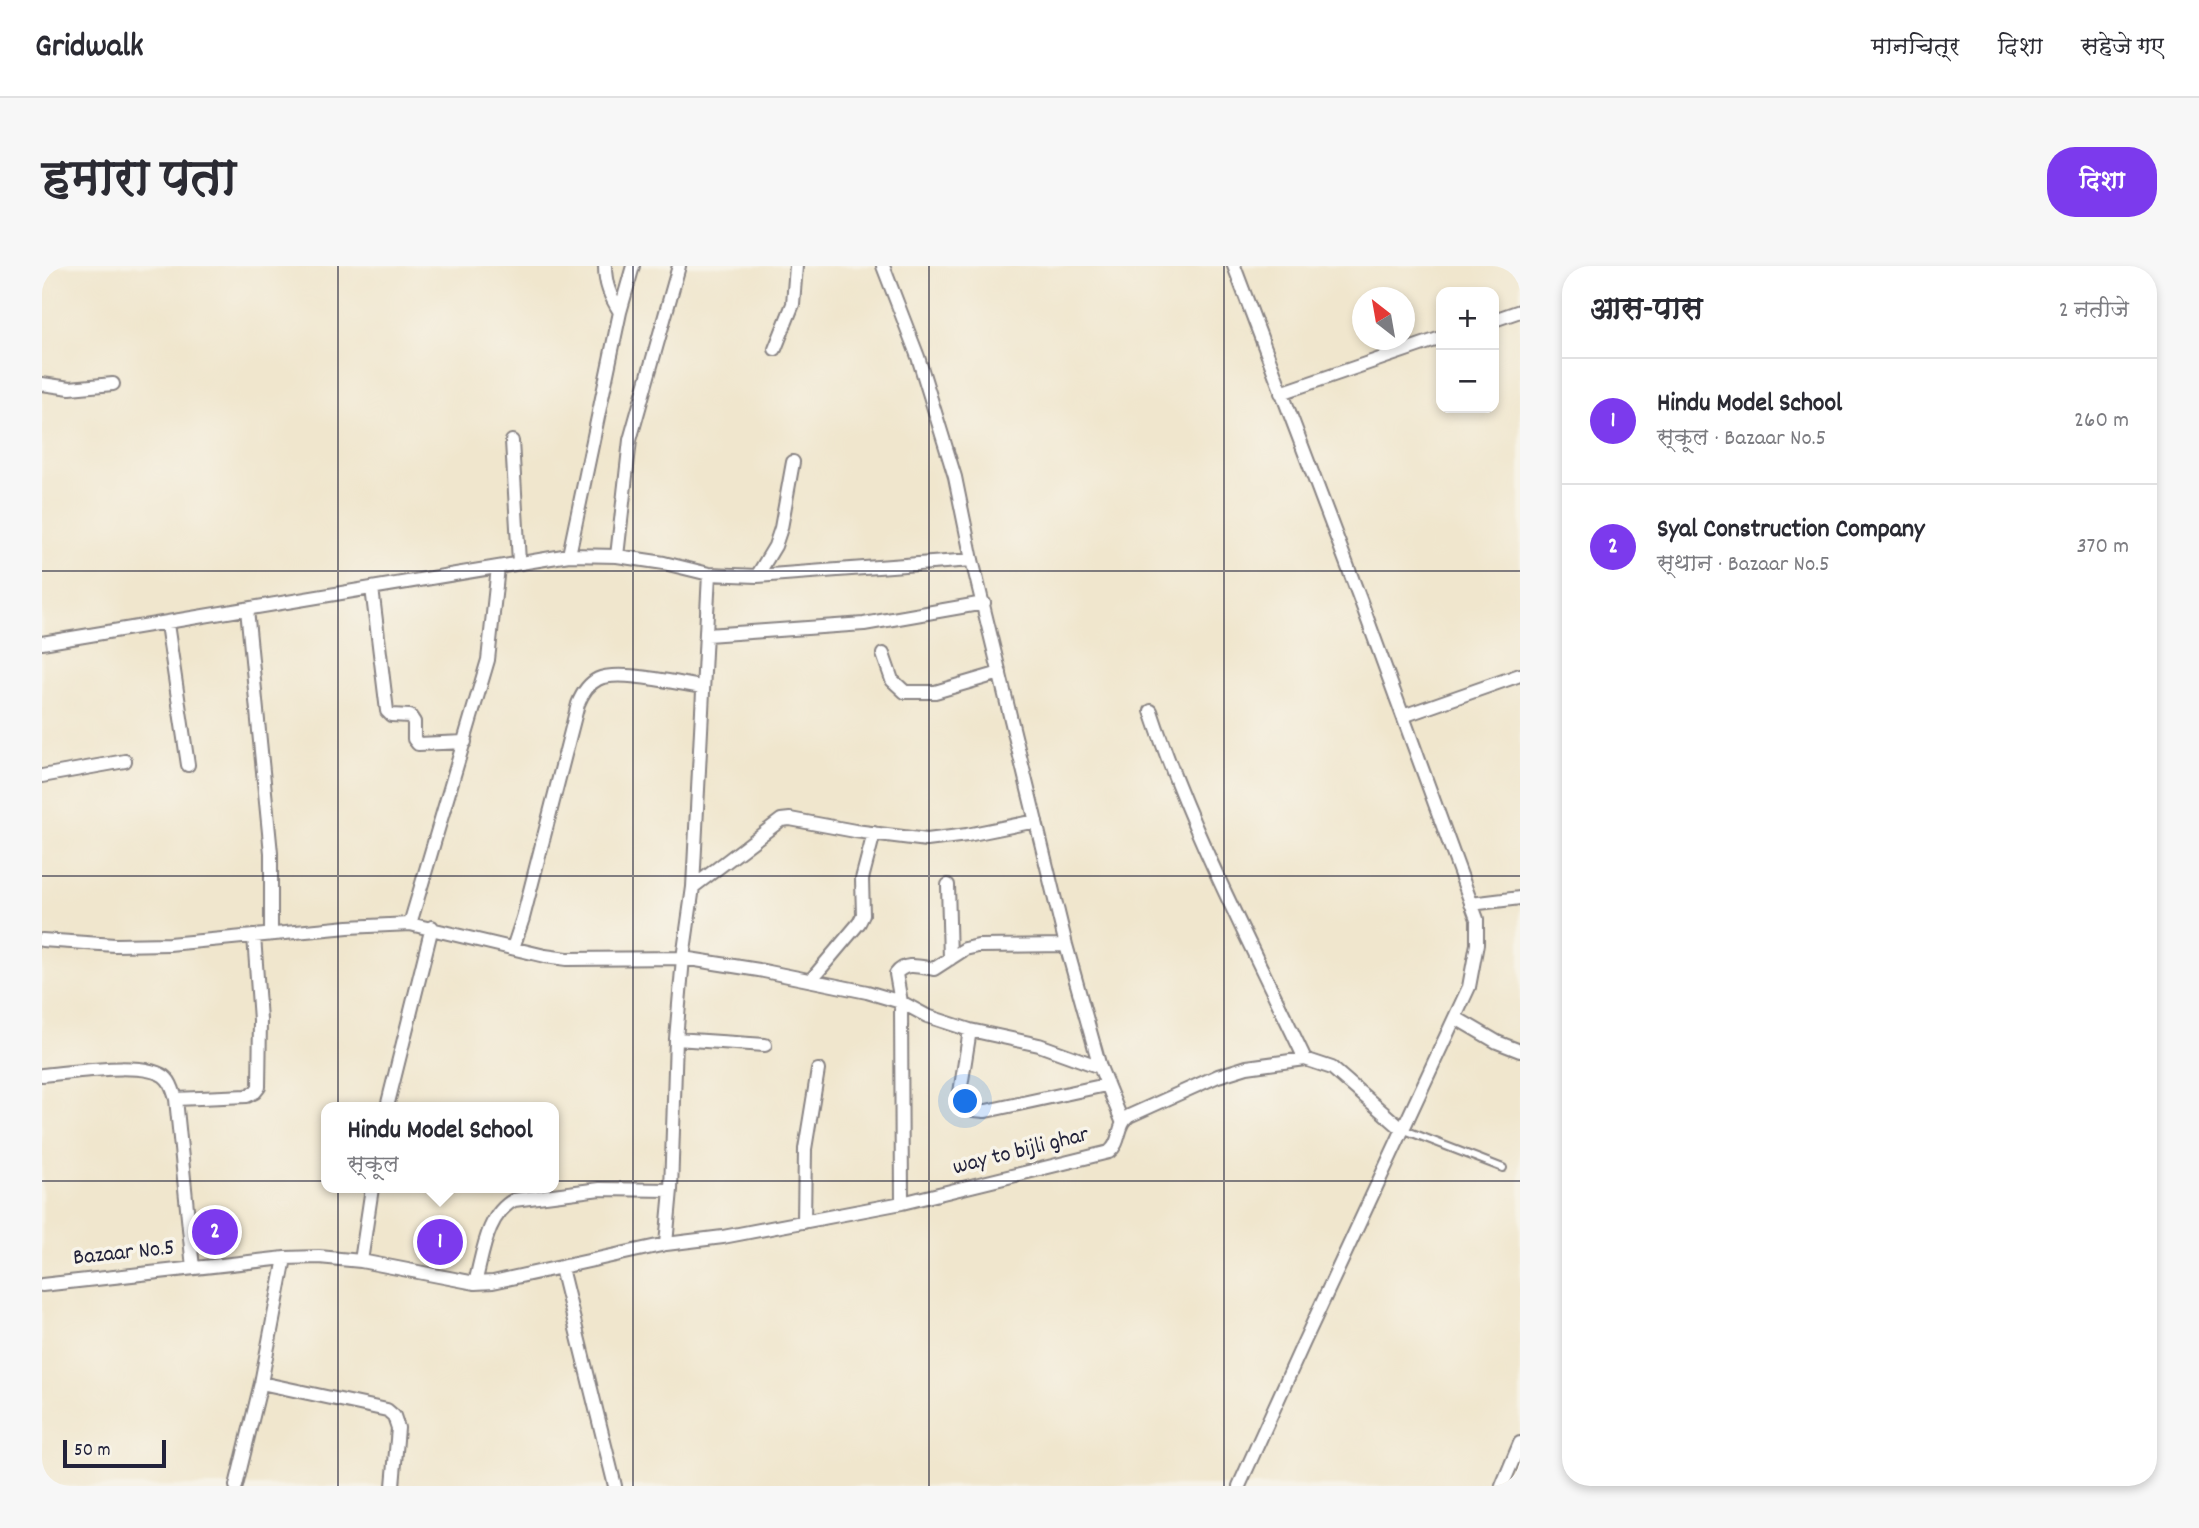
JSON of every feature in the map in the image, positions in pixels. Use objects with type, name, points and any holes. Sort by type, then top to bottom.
[{"type":"street","points":[[605,266],[610,297],[620,312]]},
{"type":"street","points":[[569,555],[620,312],[633,266]]},
{"type":"street","points":[[617,556],[630,440],[679,266]]},
{"type":"street","points":[[775,349],[793,304],[796,266]]},
{"type":"street","points":[[883,266],[918,357],[955,477],[972,560],[1066,945],[1100,1067],[1122,1121],[1218,1076],[1247,1067],[1305,1059],[1332,1068],[1402,1129]]},
{"type":"street","points":[[1234,266],[1477,919],[1475,965],[1456,1018],[1402,1129],[1239,1486]]},
{"type":"street","points":[[1499,318],[1520,310]]},
{"type":"street","points":[[1281,393],[1436,340]]},
{"type":"street","points":[[42,384],[70,388],[113,384]]},
{"type":"street","points":[[512,441],[519,562]]},
{"type":"street","points":[[757,576],[775,546],[781,528],[793,462]]},
{"type":"street","points":[[42,643],[569,555],[617,556],[709,574],[757,576],[972,560]]},
{"type":"street","points":[[410,924],[488,660],[498,567]]},
{"type":"street","points":[[666,1244],[671,1190],[676,1039],[682,958],[692,887],[709,574]]},
{"type":"street","points":[[372,588],[387,711],[391,715],[410,716],[414,722],[414,739],[418,744],[465,742]]},
{"type":"street","points":[[707,635],[864,624],[984,603]]},
{"type":"street","points":[[247,609],[271,853],[271,933]]},
{"type":"street","points":[[167,624],[188,765]]},
{"type":"street","points":[[883,654],[892,680],[905,692],[935,692],[1000,673]]},
{"type":"street","points":[[1403,716],[1520,674]]},
{"type":"street","points":[[513,948],[583,692],[599,678],[622,675],[703,687]]},
{"type":"street","points":[[1151,711],[1165,752],[1210,859],[1305,1059]]},
{"type":"street","points":[[42,776],[125,761]]},
{"type":"street","points":[[692,887],[781,820],[790,819],[927,840],[1036,821]]},
{"type":"street","points":[[811,980],[863,915],[862,879],[874,833]]},
{"type":"street","points":[[948,885],[950,959]]},
{"type":"street","points":[[1471,904],[1520,898]]},
{"type":"street","points":[[42,940],[115,945],[169,944],[271,933],[410,924],[568,959],[682,958],[811,980],[901,1002],[927,1016],[970,1030],[1039,1045],[1100,1067]]},
{"type":"street","points":[[388,1102],[432,928]]},
{"type":"street","points":[[176,1099],[247,1096],[259,1087],[260,1020],[254,936]]},
{"type":"street","points":[[902,1203],[901,1002],[896,974],[900,968],[908,965],[934,969],[965,949],[978,946],[1066,945]]},
{"type":"street","points":[[1456,1018],[1497,1042],[1520,1051]]},
{"type":"street","points":[[970,1030],[959,1099],[961,1105],[967,1108],[986,1111],[1106,1084]]},
{"type":"street","points":[[676,1039],[765,1045]]},
{"type":"street","points":[[42,1075],[146,1069],[167,1077],[176,1099],[193,1268]]},
{"type":"street","points":[[804,1222],[805,1149],[818,1070]]},
{"type":"street","name":"way to bijli ghar","points":[[625,1252],[723,1237],[902,1203],[1109,1152],[1117,1142],[1122,1121]]},
{"type":"street","points":[[475,1283],[492,1224],[506,1205],[514,1200],[600,1189],[671,1190]]},
{"type":"street","points":[[361,1261],[371,1193]]},
{"type":"street","name":"Bazaar No.5","points":[[42,1285],[285,1258],[319,1257],[361,1261],[475,1283],[494,1282],[625,1252]]},
{"type":"street","points":[[236,1486],[261,1383],[285,1258]]},
{"type":"street","points":[[561,1268],[615,1486]]},
{"type":"street","points":[[261,1383],[387,1410],[394,1416],[398,1428],[393,1486]]},
{"type":"street","points":[[1502,1486],[1520,1443]]},
{"type":"lane","points":[[1402,1129],[1503,1168]]},
{"type":"building","points":[[230,1218],[232,1241],[200,1244],[199,1222]]},
{"type":"place","name":"Syal Construction Company","points":[[215,1232]]},
{"type":"place","name":"Hindu Model School","points":[[440,1242]]}]
